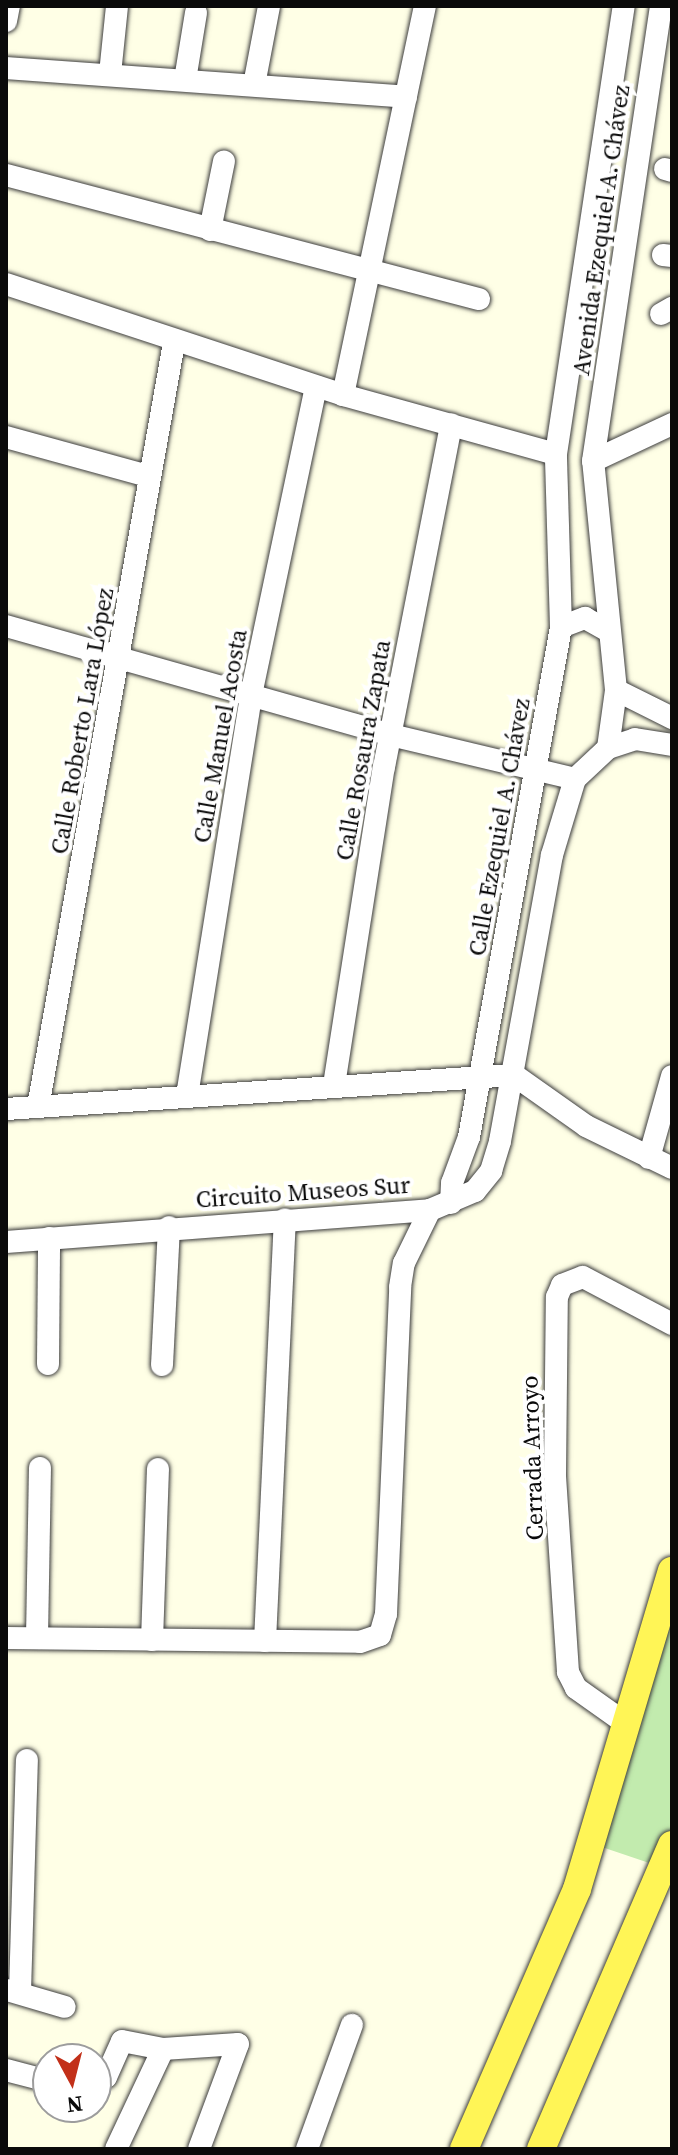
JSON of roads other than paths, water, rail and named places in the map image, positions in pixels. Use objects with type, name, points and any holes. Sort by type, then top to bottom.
[{"type":"main road","points":[[464,2149],[577,1889],[672,1571]]},
{"type":"main road","points":[[541,2149],[672,1845]]},
{"type":"street","points":[[6,21],[9,6]]},
{"type":"street","points":[[110,74],[117,6]]},
{"type":"street","points":[[254,85],[269,6]]},
{"type":"street","points":[[343,395],[372,272],[425,6]]},
{"type":"street","name":"Avenida Ezequiel A. Chávez","points":[[556,454],[624,6]]},
{"type":"street","name":"Avenida Ezequiel A. Chávez","points":[[593,461],[661,6]]},
{"type":"street","points":[[185,80],[196,13]]},
{"type":"street","points":[[6,68],[406,97]]},
{"type":"street","points":[[210,230],[224,161]]},
{"type":"street","points":[[6,175],[479,299]]},
{"type":"street","points":[[6,284],[174,343],[316,387],[556,454]]},
{"type":"street","name":"Calle Roberto Lara López","points":[[38,1107],[121,658],[148,476],[174,343]]},
{"type":"street","name":"Calle Manuel Acosta","points":[[187,1096],[251,695],[316,387]]},
{"type":"street","points":[[608,748],[616,690],[607,630],[593,461],[672,424]]},
{"type":"street","name":"Calle Rosaura Zapata","points":[[334,1085],[391,735],[451,425]]},
{"type":"street","points":[[6,437],[148,476]]},
{"type":"street","name":"Calle Ezequiel A. Chávez","points":[[265,1641],[360,1642],[380,1635],[386,1614],[400,1287],[404,1263],[440,1207],[481,1074],[561,627],[556,454]]},
{"type":"street","points":[[561,627],[585,618],[607,630]]},
{"type":"street","points":[[6,626],[391,735],[575,779]]},
{"type":"street","points":[[616,690],[672,718]]},
{"type":"street","points":[[440,1207],[475,1191],[491,1171],[514,1075],[552,855],[575,779],[608,748],[635,739],[672,745]]},
{"type":"street","points":[[6,1109],[481,1074],[514,1075],[586,1126],[672,1168]]},
{"type":"street","points":[[649,1158],[672,1076]]},
{"type":"street","name":"Circuito Museos Sur","points":[[6,1242],[440,1207]]},
{"type":"street","points":[[6,1638],[265,1641],[285,1219]]},
{"type":"street","points":[[162,1365],[169,1227]]},
{"type":"street","points":[[48,1364],[49,1238]]},
{"type":"street","name":"Cerrada Arroyo","points":[[628,1725],[576,1688],[568,1672],[555,1474],[557,1297],[562,1285],[583,1277],[672,1324]]},
{"type":"street","points":[[37,1638],[40,1468]]},
{"type":"street","points":[[152,1640],[158,1469]]},
{"type":"street","points":[[27,1760],[13,1991],[65,2007]]},
{"type":"street","points":[[307,2149],[352,2025]]},
{"type":"street","points":[[112,2064],[122,2041],[163,2049],[238,2044],[199,2149]]},
{"type":"street","points":[[116,2149],[163,2049]]},
{"type":"street","points":[[6,2070],[32,2077]]}]
